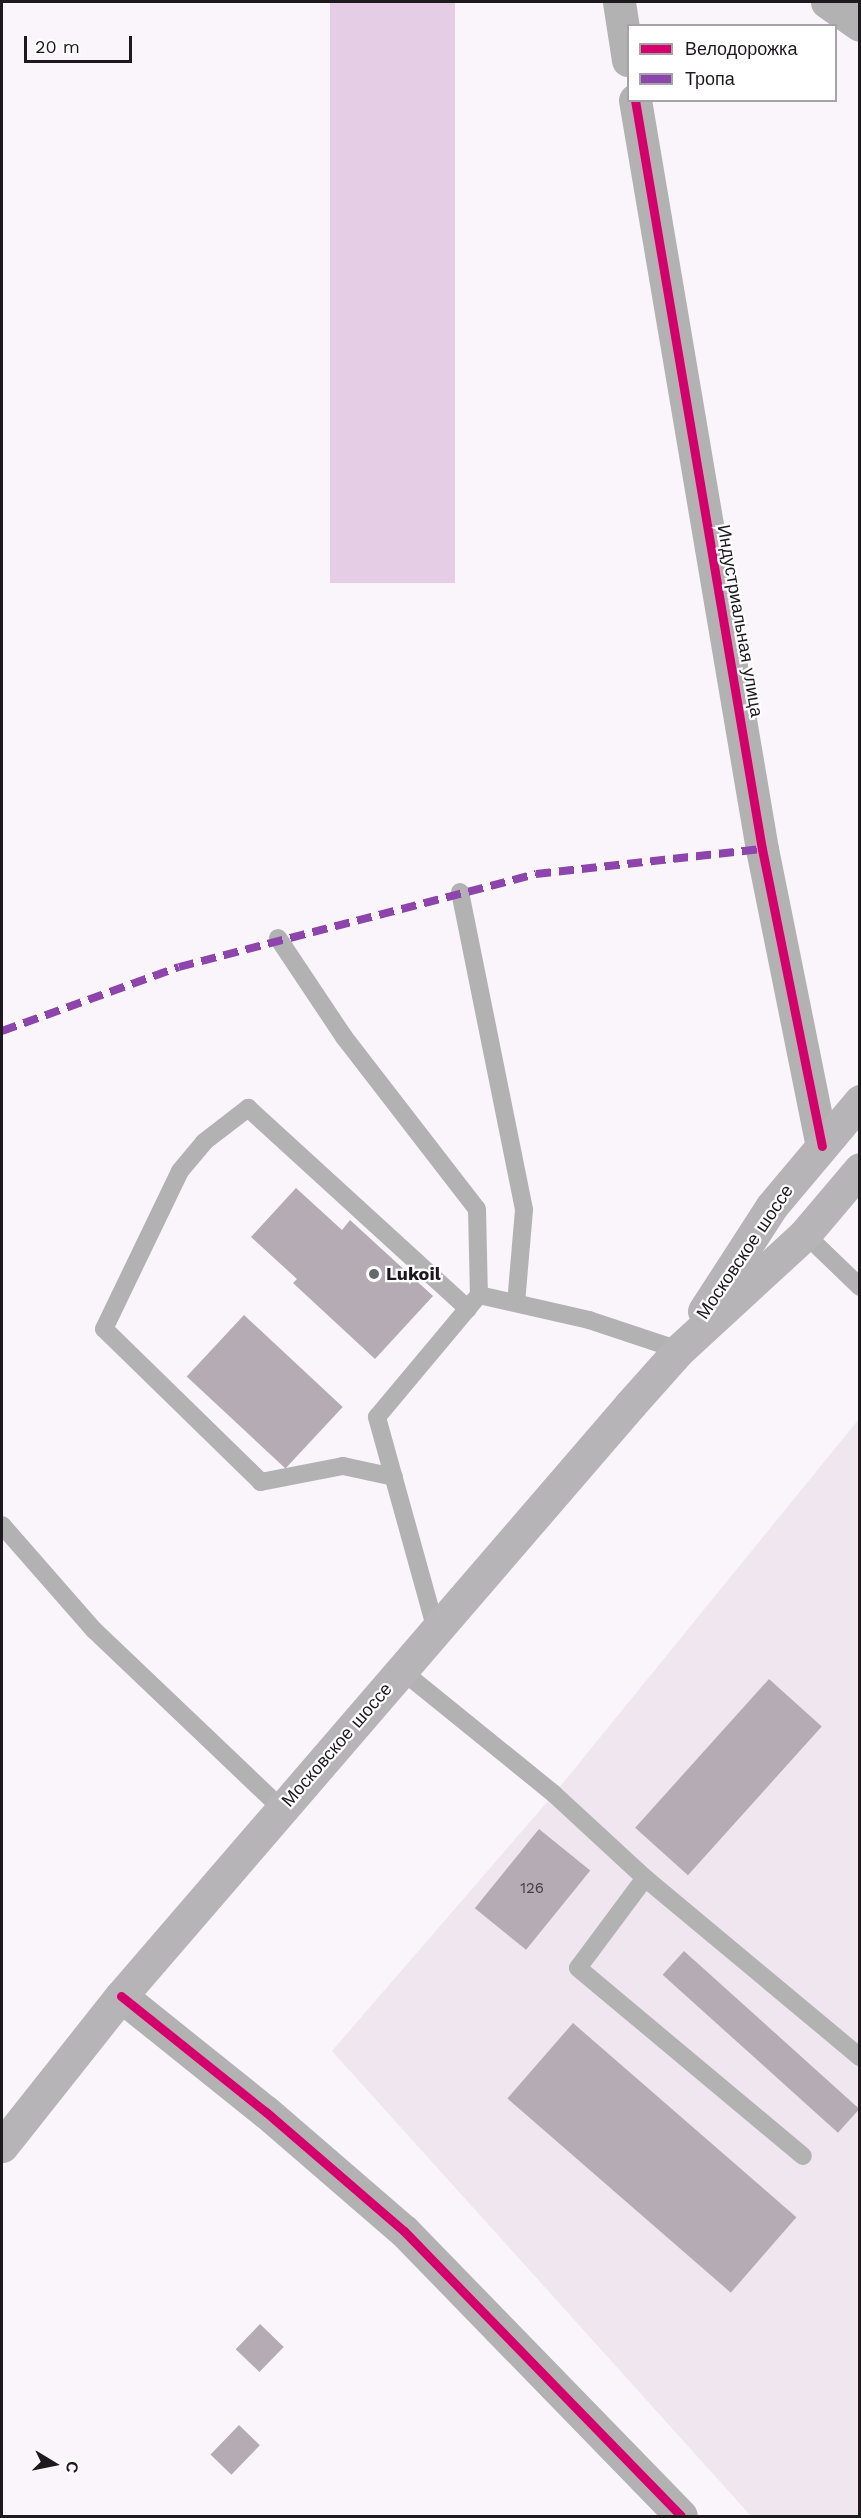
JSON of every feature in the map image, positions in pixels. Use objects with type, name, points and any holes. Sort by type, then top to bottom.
[{"type":"main road","name":"Московское шоссе","points":[[679,1350],[772,1206],[860,1101]]},
{"type":"main road","name":"Московское шоссе","points":[[2,2146],[121,1996],[679,1350],[805,1234],[860,1169]]},
{"type":"street","points":[[619,2],[627,54]]},
{"type":"street","points":[[827,2],[860,25]]},
{"type":"street","name":"Индустриальная улица","points":[[635,102],[762,849],[822,1146]]},
{"type":"street","points":[[121,1996],[267,2112],[404,2231],[681,2517]]},
{"type":"lane","points":[[460,892],[524,1210],[516,1303]]},
{"type":"lane","points":[[278,939],[344,1037],[477,1209],[473,1302],[377,1417],[436,1630]]},
{"type":"lane","points":[[394,1477],[343,1466],[261,1482],[104,1329],[180,1171],[204,1142],[248,1108],[473,1302],[516,1303],[590,1320],[679,1350]]},
{"type":"lane","points":[[805,1234],[860,1287]]},
{"type":"lane","points":[[2,1525],[94,1630],[282,1809]]},
{"type":"lane","points":[[401,1670],[554,1794],[645,1878],[860,2057]]},
{"type":"lane","points":[[645,1878],[578,1968],[803,2156]]},
{"type":"shaded area","points":[[330,2],[455,2],[455,583],[330,583]]},
{"type":"shaded area","points":[[859,1419],[859,2516],[751,2516],[332,2051],[554,1794]]},
{"type":"building","points":[[296,1188],[342,1230],[350,1220],[433,1296],[375,1359],[293,1283],[297,1279],[251,1237]]},
{"type":"building","points":[[244,1315],[343,1407],[285,1469],[187,1376]]},
{"type":"building","points":[[769,1679],[822,1727],[688,1875],[635,1828]]},
{"type":"building","points":[[539,1829],[590,1871],[526,1950],[475,1908]]},
{"type":"building","points":[[684,1951],[859,2109],[838,2133],[663,1975]]},
{"type":"building","points":[[573,2023],[796,2217],[731,2293],[507,2098]]},
{"type":"building","points":[[260,2324],[284,2347],[259,2372],[236,2349]]},
{"type":"building","points":[[239,2425],[260,2445],[231,2475],[211,2454]]},
{"type":"marked path","points":[[2,1031],[179,967],[536,874],[762,849]]},
{"type":"cycle path","points":[[635,102],[762,849],[822,1146]]},
{"type":"cycle path","points":[[121,1996],[266,2112],[404,2231],[681,2516]]},
{"type":"place","name":"Lukoil","points":[[374,1274]]}]
